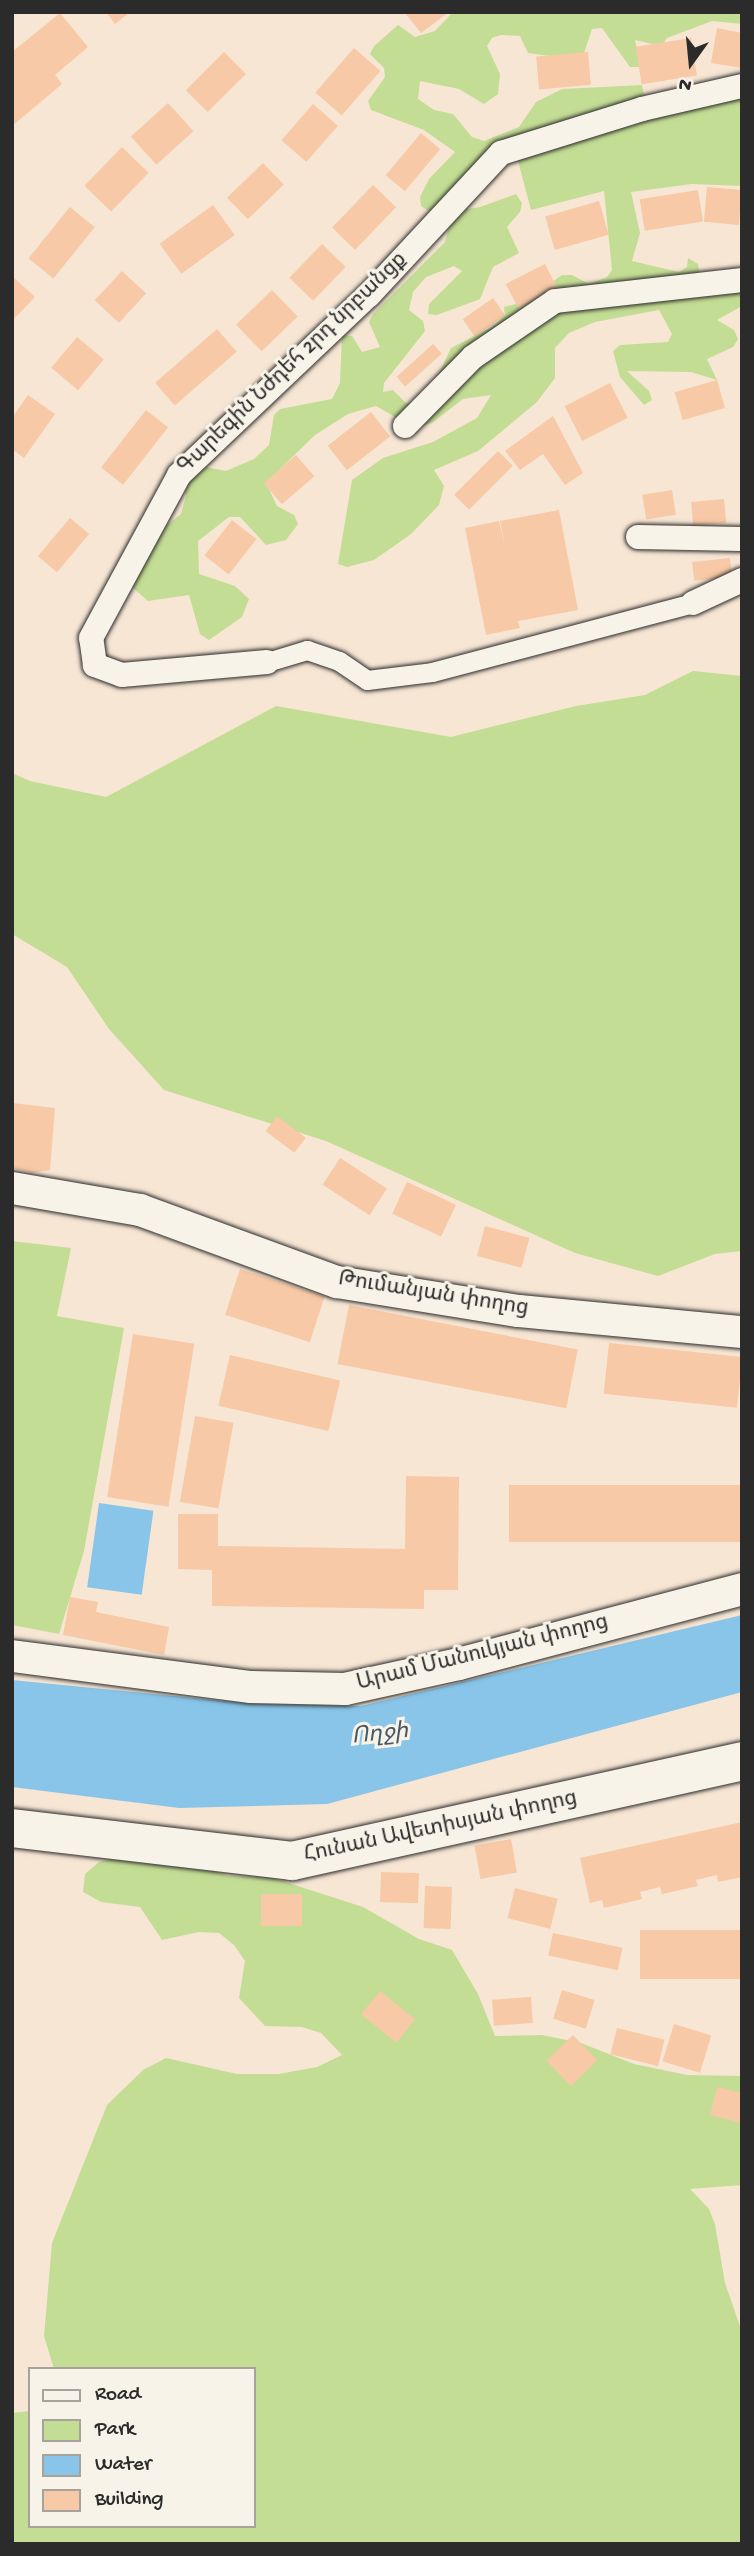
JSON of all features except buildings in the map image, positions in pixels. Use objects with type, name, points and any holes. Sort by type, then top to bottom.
[{"type":"highway","name":"Հունան Ավետիսյան փողոց","points":[[12,1828],[292,1861],[742,1761]]},
{"type":"street","name":"Գարեգին Նժդեհ 2րդ նրբանցք","points":[[267,662],[122,676],[95,666],[90,638],[179,475],[369,295],[501,153],[642,109],[742,86]]},
{"type":"street","points":[[405,426],[473,356],[555,301],[742,280]]},
{"type":"street","points":[[638,537],[742,539]]},
{"type":"street","points":[[267,662],[307,650],[339,661],[367,680],[432,672],[693,604],[742,580]]},
{"type":"street","name":"Թումանյան փողոց","points":[[12,1188],[140,1210],[337,1282],[519,1311],[742,1332]]},
{"type":"street","name":"Արամ Մանուկյան փողոց","points":[[12,1656],[251,1687],[345,1689],[742,1589]]},
{"type":"green space","points":[[453,12],[742,12],[742,24],[712,21],[667,38],[661,46],[635,40],[641,67],[630,67],[602,28],[592,29],[583,56],[564,58],[528,53],[520,36],[501,35],[492,38],[487,46],[500,74],[498,94],[484,104],[459,89],[420,81],[418,99],[434,110],[453,114],[472,137],[484,141],[519,127],[536,102],[562,89],[642,85],[644,95],[639,104],[535,136],[460,203],[468,209],[516,194],[522,203],[520,212],[507,227],[519,253],[493,267],[480,299],[437,315],[428,314],[429,304],[462,271],[454,266],[426,277],[413,292],[409,310],[423,321],[425,331],[384,383],[383,392],[393,390],[406,403],[415,403],[435,382],[451,348],[492,327],[505,315],[504,307],[524,302],[562,275],[572,275],[589,284],[607,277],[612,270],[604,191],[531,210],[517,157],[655,111],[742,95],[742,186],[692,184],[631,192],[640,233],[632,261],[679,272],[687,267],[688,258],[698,264],[701,283],[742,283],[742,306],[717,320],[734,330],[738,339],[733,347],[707,359],[717,380],[691,372],[627,371],[649,391],[652,400],[644,405],[620,377],[613,351],[620,345],[668,342],[672,334],[659,310],[595,322],[569,333],[555,348],[555,378],[537,402],[478,451],[434,470],[444,486],[439,505],[411,534],[374,560],[347,567],[338,564],[352,480],[383,458],[433,442],[477,418],[491,395],[463,399],[432,423],[414,428],[376,406],[348,414],[315,435],[279,470],[268,487],[277,506],[294,515],[298,524],[286,540],[266,545],[240,517],[229,517],[198,541],[199,574],[235,586],[249,599],[242,617],[209,640],[200,634],[189,595],[148,601],[132,587],[158,532],[181,514],[186,496],[184,486],[196,465],[226,471],[254,459],[269,445],[274,415],[280,409],[332,399],[340,383],[342,335],[352,336],[362,352],[380,347],[369,322],[373,314],[445,242],[450,224],[421,206],[420,197],[429,179],[455,152],[424,130],[371,110],[368,101],[385,77],[384,68],[370,54],[374,46],[398,25],[415,37],[435,31]]},
{"type":"green space","points":[[693,671],[742,676],[742,1251],[715,1254],[658,1276],[575,1253],[326,1141],[164,1090],[109,1029],[67,967],[12,934],[12,773],[30,781],[106,797],[276,706],[451,737],[576,706],[645,695]]},
{"type":"green space","points":[[12,1241],[71,1248],[57,1316],[124,1328],[84,1551],[59,1634],[12,1625]]},
{"type":"green space","points":[[116,1858],[192,1863],[228,1876],[270,1877],[363,1907],[419,1939],[452,1950],[478,1994],[495,2036],[542,2035],[581,2043],[634,2064],[687,2075],[742,2076],[742,2185],[690,2189],[709,2209],[715,2224],[725,2283],[742,2332],[742,2544],[12,2544],[12,2413],[28,2411],[28,2528],[256,2528],[256,2367],[53,2367],[44,2336],[52,2243],[107,2105],[143,2070],[166,2058],[237,2074],[279,2074],[317,2067],[342,2055],[321,2033],[302,2027],[265,2026],[239,1998],[245,1961],[234,1945],[219,1933],[199,1932],[162,1940],[140,1907],[101,1902],[83,1892],[85,1874],[99,1862]]},
{"type":"water","points":[[99,1503],[153,1511],[142,1595],[87,1587]]},
{"type":"water","name":"Ողջի","points":[[742,1615],[742,1692],[327,1804],[179,1808],[12,1787],[12,1680],[255,1704],[361,1706]]}]
